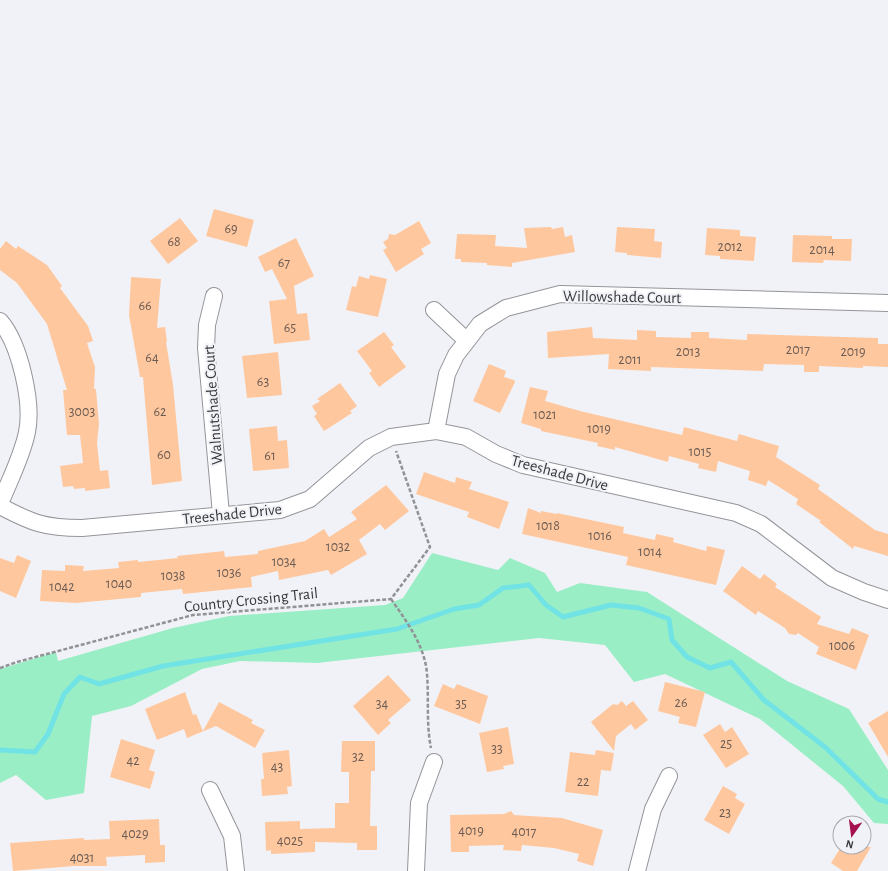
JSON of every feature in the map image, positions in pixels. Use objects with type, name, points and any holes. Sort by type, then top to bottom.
[{"type":"street","name":"Willowshade Court","points":[[436,431],[447,374],[456,355],[480,324],[506,308],[560,294],[888,303]]},
{"type":"street","name":"Walnutshade Court","points":[[214,296],[207,325],[206,348],[221,514]]},
{"type":"street","points":[[434,310],[466,341]]},
{"type":"street","points":[[0,321],[17,350],[28,402],[27,431],[0,505]]},
{"type":"street","name":"Treeshade Drive","points":[[0,505],[28,521],[55,528],[82,528],[221,514],[280,510],[310,499],[369,448],[391,436],[436,431],[466,437],[496,454],[523,465],[736,513],[761,524],[832,578],[864,592],[888,600]]},
{"type":"street","points":[[416,871],[418,803],[434,762]]},
{"type":"street","points":[[637,871],[653,809],[669,776]]},
{"type":"street","points":[[210,790],[232,836],[236,871]]},
{"type":"path","points":[[391,436],[430,547],[391,599],[407,622],[422,651],[427,672],[429,737],[434,762]]},
{"type":"path","name":"Country Crossing Trail","points":[[0,668],[193,614],[391,599]]},
{"type":"green space","points":[[432,553],[498,570],[510,558],[545,573],[557,592],[580,583],[647,592],[787,681],[849,709],[888,770],[888,824],[874,823],[872,821],[872,815],[867,815],[843,786],[760,719],[665,674],[634,682],[605,645],[539,638],[317,663],[240,661],[202,669],[131,706],[92,716],[84,793],[46,800],[16,775],[0,783],[0,669],[56,652],[58,661],[173,628],[229,616],[385,605],[403,598]]},
{"type":"building","points":[[214,209],[254,220],[247,247],[206,236]]},
{"type":"building","points":[[180,218],[198,241],[168,264],[150,241]]},
{"type":"building","points":[[419,221],[431,243],[421,249],[424,254],[396,272],[383,250],[387,248],[383,242],[388,239],[389,234],[395,235]]},
{"type":"building","points":[[551,227],[552,229],[563,227],[565,237],[572,235],[575,252],[512,263],[512,267],[487,265],[487,263],[461,262],[461,259],[455,259],[457,234],[496,235],[495,246],[527,248],[524,228]]},
{"type":"building","points":[[617,227],[655,229],[654,241],[662,242],[661,258],[627,255],[627,253],[615,252]]},
{"type":"building","points":[[707,228],[740,230],[740,236],[756,237],[754,261],[720,259],[720,256],[705,255]]},
{"type":"building","points":[[793,235],[832,236],[832,239],[852,239],[851,261],[824,260],[823,263],[792,262]]},
{"type":"building","points":[[296,238],[314,276],[294,286],[297,314],[307,313],[310,340],[274,344],[269,301],[287,299],[272,269],[265,272],[258,257]]},
{"type":"building","points":[[6,241],[16,249],[18,246],[47,265],[62,286],[60,288],[88,326],[93,341],[87,343],[95,367],[94,389],[96,389],[99,424],[97,443],[100,471],[108,470],[110,488],[85,491],[85,488],[74,489],[73,486],[63,487],[60,466],[83,463],[80,435],[67,435],[63,390],[67,390],[47,324],[17,283],[0,270],[0,249]]},
{"type":"building","points":[[370,275],[387,279],[378,317],[346,310],[352,286],[356,287],[359,276],[369,279]]},
{"type":"building","points":[[131,277],[161,279],[157,328],[165,327],[173,385],[182,481],[152,485],[143,377],[140,377],[129,315]]},
{"type":"building","points":[[592,327],[593,338],[637,340],[637,330],[656,331],[656,337],[691,338],[691,332],[709,332],[709,338],[747,340],[747,334],[878,338],[878,344],[888,344],[888,367],[863,366],[863,368],[819,366],[819,372],[804,372],[804,365],[764,364],[763,371],[651,367],[651,371],[608,369],[609,354],[548,358],[547,332]]},
{"type":"building","points":[[384,332],[394,345],[391,347],[406,367],[379,387],[369,373],[372,371],[357,351]]},
{"type":"building","points":[[278,352],[282,395],[247,398],[242,356]]},
{"type":"building","points":[[489,364],[506,371],[504,377],[514,380],[515,382],[500,413],[473,401]]},
{"type":"building","points":[[340,383],[357,406],[350,411],[352,413],[324,431],[314,416],[317,414],[312,406],[320,401],[317,399]]},
{"type":"building","points":[[530,387],[548,391],[545,401],[580,411],[682,435],[684,427],[737,441],[739,434],[779,446],[776,457],[820,485],[818,489],[875,530],[888,534],[888,556],[854,546],[853,549],[819,522],[821,521],[796,504],[798,499],[768,480],[766,486],[748,480],[750,471],[718,461],[716,472],[698,468],[699,464],[669,456],[668,462],[615,447],[615,450],[597,446],[598,443],[541,431],[541,429],[521,423]]},
{"type":"building","points":[[277,426],[278,441],[287,440],[289,468],[253,471],[249,429]]},
{"type":"building","points":[[424,472],[455,483],[456,477],[472,482],[469,489],[509,502],[499,529],[467,517],[469,512],[416,494]]},
{"type":"building","points":[[386,485],[409,511],[385,530],[380,524],[359,540],[367,554],[331,575],[328,570],[279,580],[278,571],[251,577],[252,587],[183,594],[182,589],[141,593],[141,597],[76,603],[40,601],[42,570],[65,571],[65,565],[84,566],[83,571],[119,568],[118,562],[138,560],[138,562],[178,558],[177,556],[224,551],[225,557],[258,554],[258,551],[305,541],[324,529],[329,537],[357,519],[351,512]]},
{"type":"building","points":[[528,508],[541,513],[541,511],[557,513],[624,527],[623,533],[655,540],[656,534],[674,538],[673,542],[706,551],[707,546],[725,550],[716,585],[626,565],[628,557],[522,534]]},
{"type":"building","points":[[17,555],[31,561],[16,598],[0,591],[0,558],[14,563]]},
{"type":"building","points":[[742,566],[760,579],[764,574],[777,584],[775,587],[821,617],[817,624],[849,634],[852,628],[869,635],[856,670],[816,654],[819,647],[798,633],[796,635],[789,634],[785,628],[758,611],[756,615],[723,591]]},
{"type":"building","points":[[388,675],[411,700],[388,720],[391,723],[378,735],[353,706]]},
{"type":"building","points":[[665,682],[705,692],[696,727],[678,723],[680,717],[658,711]]},
{"type":"building","points":[[443,684],[454,689],[457,684],[488,696],[480,724],[434,706]]},
{"type":"building","points":[[185,692],[193,715],[196,714],[203,731],[219,702],[253,720],[251,723],[265,730],[255,748],[216,726],[187,738],[184,729],[157,740],[145,709]]},
{"type":"building","points":[[622,701],[626,706],[633,701],[648,720],[635,730],[631,724],[616,736],[614,751],[591,722],[613,704],[617,705]]},
{"type":"building","points":[[888,711],[888,757],[868,723]]},
{"type":"building","points":[[720,724],[725,732],[732,727],[749,754],[726,768],[703,735]]},
{"type":"building","points":[[508,727],[514,764],[503,766],[504,769],[487,772],[479,733]]},
{"type":"building","points":[[121,739],[155,750],[149,770],[155,772],[150,789],[110,777]]},
{"type":"building","points":[[342,741],[375,741],[375,771],[371,771],[370,826],[377,826],[377,850],[357,850],[357,843],[315,842],[315,852],[271,854],[271,850],[266,851],[265,822],[300,821],[300,829],[335,828],[335,803],[349,803],[349,772],[341,772]]},
{"type":"building","points":[[289,750],[292,786],[287,787],[288,794],[262,796],[261,779],[264,779],[262,753]]},
{"type":"building","points":[[596,750],[614,753],[611,771],[601,770],[598,796],[565,792],[570,752],[595,755]]},
{"type":"building","points":[[723,786],[737,794],[735,798],[745,804],[729,834],[704,820]]},
{"type":"building","points":[[511,811],[514,815],[562,818],[603,830],[593,866],[577,861],[579,854],[554,848],[522,845],[521,851],[503,850],[504,845],[469,846],[469,852],[451,852],[450,815],[504,814]]},
{"type":"building","points":[[159,819],[160,845],[165,845],[165,862],[145,863],[145,855],[106,857],[107,866],[74,866],[13,871],[10,843],[84,838],[84,840],[110,839],[109,821]]},
{"type":"building","points":[[836,855],[866,855],[857,871],[843,871],[831,863]]},
{"type":"waterway","points":[[0,750],[35,752],[48,734],[64,694],[80,677],[99,684],[163,666],[397,629],[454,609],[479,605],[503,588],[529,585],[546,605],[563,617],[611,605],[639,608],[669,619],[672,640],[687,657],[710,668],[731,662],[764,700],[825,747],[878,799],[888,802]]}]
